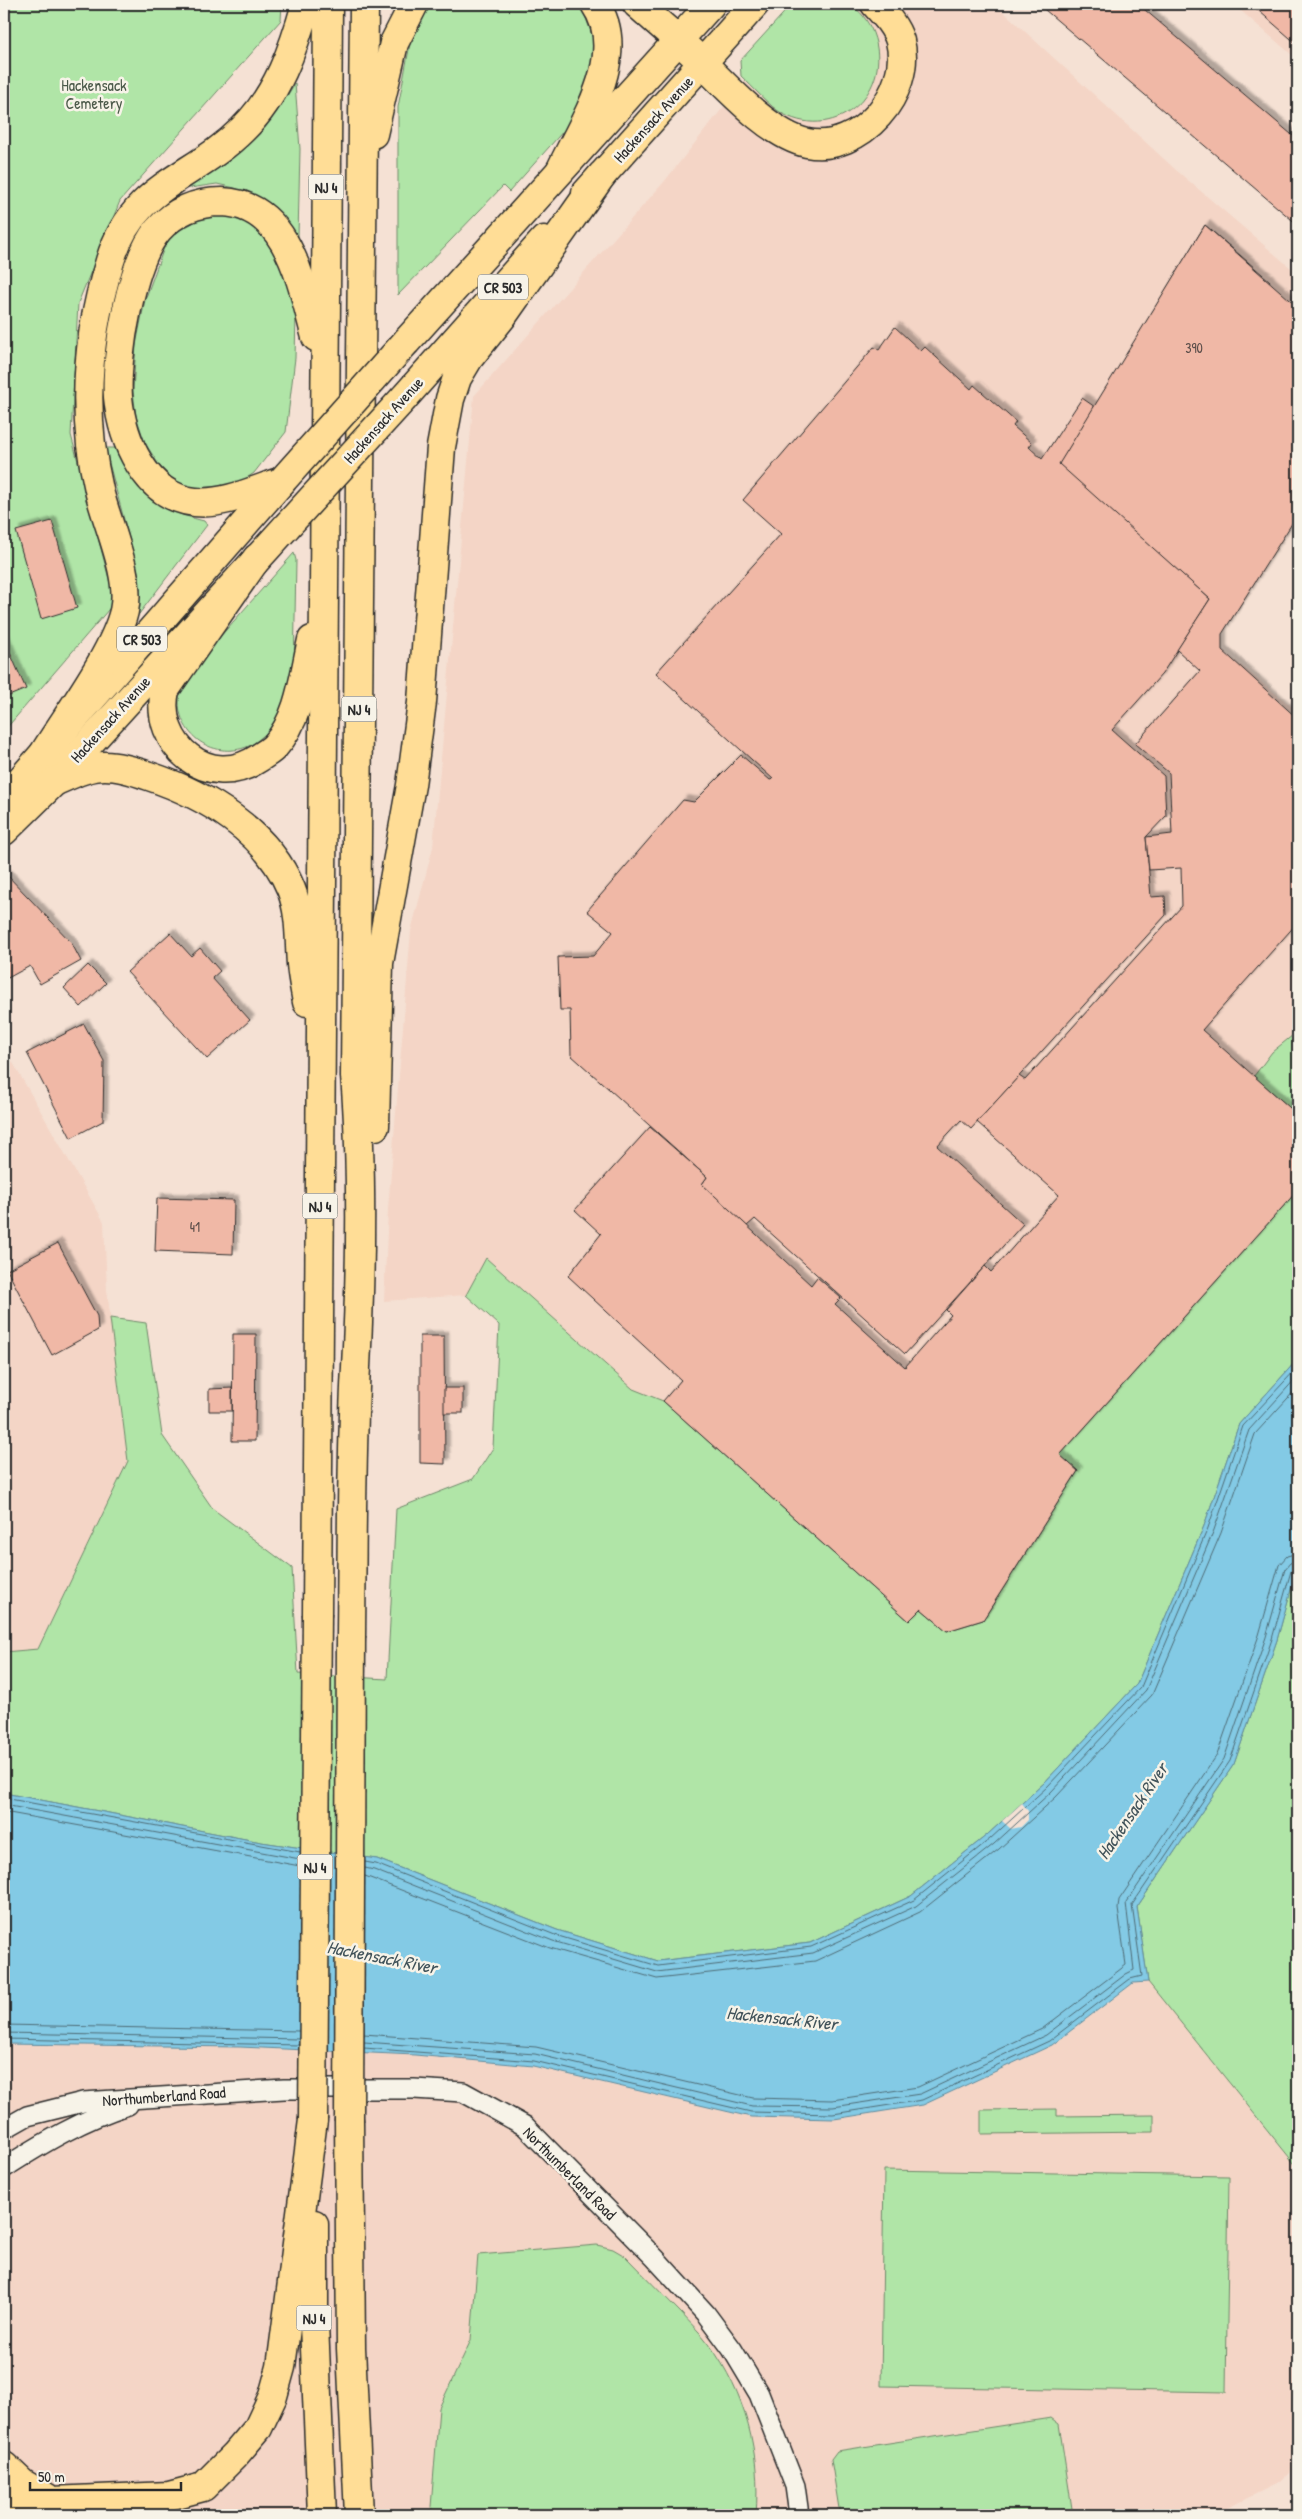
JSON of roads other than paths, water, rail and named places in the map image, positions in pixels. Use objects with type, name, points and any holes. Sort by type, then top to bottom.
[{"type":"main road","points":[[44,752],[113,640],[124,610],[125,583],[99,489],[88,413],[89,367],[94,327],[110,259],[121,233],[140,206],[159,189],[224,146],[244,128],[257,112],[284,68],[297,39],[306,4]]},
{"type":"main road","name":"NJ 4","points":[[322,2515],[314,2324],[313,2120],[322,592],[328,4]]},
{"type":"main road","name":"NJ 4","points":[[359,2515],[351,2348],[349,2121],[352,1499],[360,1306],[361,1149],[355,1076],[364,4]]},
{"type":"main road","points":[[363,174],[394,43],[414,4]]},
{"type":"main road","points":[[561,169],[595,100],[604,76],[608,56],[607,34],[595,4]]},
{"type":"main road","points":[[637,4],[762,119],[788,137],[808,143],[826,145],[847,139],[877,119],[897,86],[901,63],[900,41],[889,19],[875,4]]},
{"type":"main road","points":[[707,5],[756,5]]},
{"type":"main road","name":"Hackensack Avenue","points":[[4,799],[282,481],[678,40],[707,5]]},
{"type":"main road","name":"Hackensack Avenue","points":[[4,831],[54,782],[404,398],[756,5]]},
{"type":"main road","points":[[361,1149],[375,1127],[379,963],[412,785],[422,702],[441,447],[450,399],[457,378],[469,358],[502,317],[602,175]]},
{"type":"main road","points":[[282,481],[237,496],[193,502],[166,492],[148,476],[136,457],[122,420],[118,370],[132,291],[140,266],[158,230],[176,214],[190,206],[205,203],[236,203],[266,219],[288,249],[301,282],[324,370]]},
{"type":"main road","points":[[257,558],[165,690],[162,702],[163,717],[171,738],[185,754],[201,765],[212,769],[235,769],[254,761],[274,748],[293,718],[297,706],[322,592]]},
{"type":"main road","points":[[54,782],[84,770],[102,766],[139,772],[203,799],[230,817],[258,840],[282,872],[296,904],[301,966],[320,1073]]},
{"type":"main road","points":[[4,2503],[169,2496],[202,2487],[235,2455],[258,2428],[273,2396],[281,2367],[313,2120]]},
{"type":"main road","points":[[4,2466],[22,2483],[51,2500]]},
{"type":"street","name":"Northumberland Road","points":[[4,2129],[27,2116],[83,2102],[284,2089],[414,2089],[463,2092],[525,2126],[662,2266],[706,2314],[732,2349],[760,2394],[795,2486],[799,2515]]},
{"type":"street","points":[[4,2168],[52,2138],[96,2116],[158,2096]]},
{"type":"water","name":"Hackensack River","points":[[1298,1359],[1298,1564],[1277,1640],[1234,1764],[1137,1907],[1148,1982],[1133,1983],[1052,2045],[923,2105],[834,2119],[751,2117],[533,2066],[415,2055],[240,2047],[4,2044],[4,1793],[261,1842],[377,1859],[557,1930],[658,1961],[810,1943],[911,1896],[987,1835],[1044,1783],[1137,1684],[1204,1526],[1239,1424]]},
{"type":"park label","name":"Hackensack Cemetery","points":[[94,94]]}]
